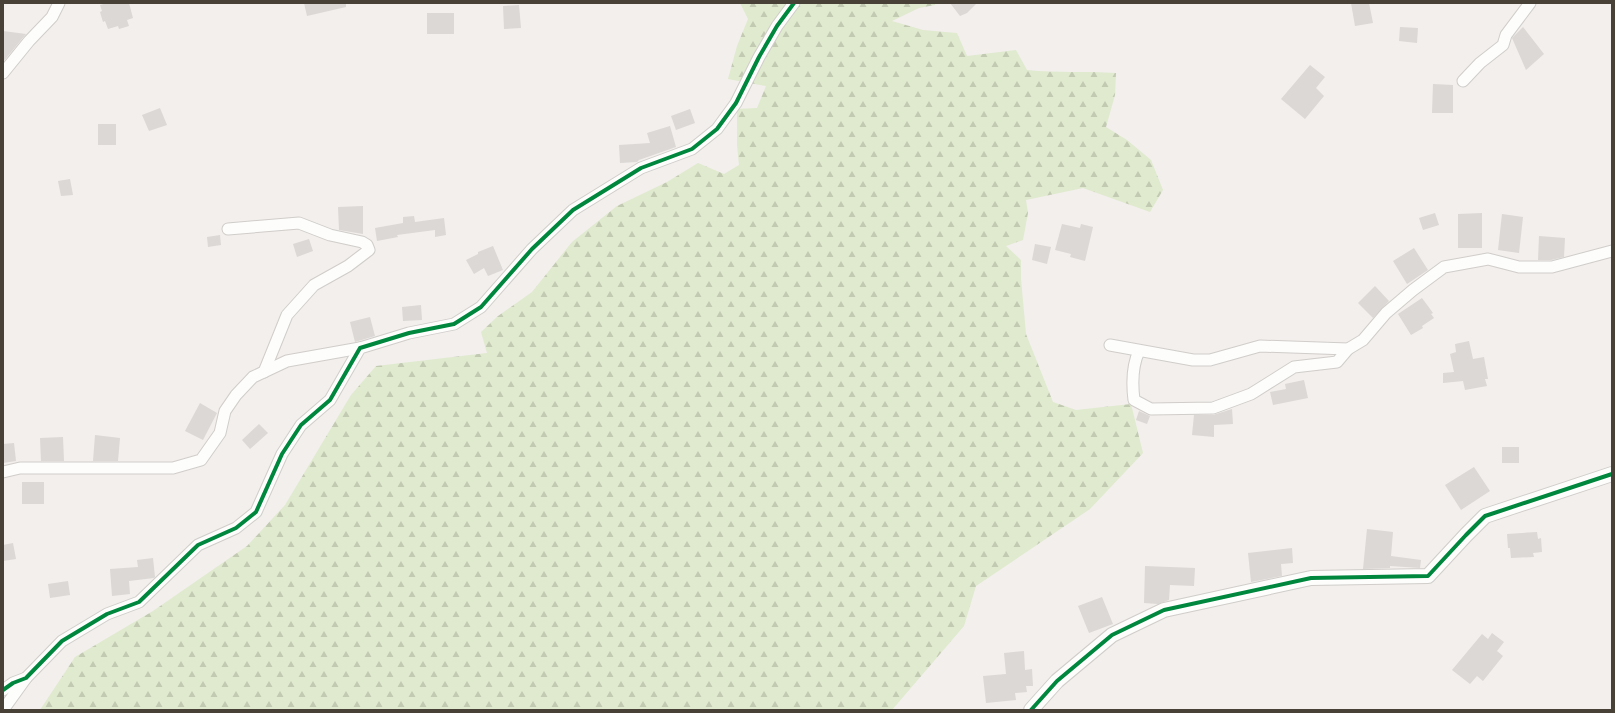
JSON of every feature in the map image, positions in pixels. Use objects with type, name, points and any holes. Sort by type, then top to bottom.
[{"type":"street","points":[[3,73],[28,40],[52,17],[59,3]]},
{"type":"street","points":[[3,472],[20,468],[173,468],[201,460],[220,433],[225,411],[236,395],[253,377],[287,361],[360,348],[409,333],[454,324],[481,307],[532,250],[573,210],[641,168],[692,149],[717,130],[736,103],[759,57],[777,26],[794,3]]},
{"type":"street","points":[[1463,81],[1480,63],[1503,45],[1506,35],[1530,3]]},
{"type":"street","points":[[228,229],[299,223],[330,235],[362,242],[369,250],[348,266],[314,286],[288,315],[264,372]]},
{"type":"street","points":[[1139,351],[1134,361],[1134,400],[1151,409],[1213,408],[1251,394],[1294,367],[1337,362],[1348,349],[1363,340],[1386,312],[1412,290],[1444,267],[1488,259],[1518,267],[1552,267],[1612,251]]},
{"type":"street","points":[[1110,345],[1193,360],[1210,360],[1260,346],[1348,349]]},
{"type":"street","points":[[3,710],[26,678],[62,641],[107,614],[139,602],[198,545],[236,528],[256,512],[282,454],[301,425],[330,400],[360,348]]},
{"type":"street","points":[[1031,710],[1057,681],[1112,635],[1164,610],[1311,578],[1428,576],[1485,516],[1612,474]]},
{"type":"street","points":[[3,690],[26,678]]},
{"type":"green space","points":[[740,3],[935,3],[935,5],[919,8],[892,21],[923,30],[957,33],[967,56],[1016,50],[1027,70],[1116,73],[1115,95],[1106,127],[1127,140],[1151,160],[1163,190],[1150,212],[1083,188],[1026,200],[1028,213],[1023,240],[1006,246],[1021,260],[1021,279],[1026,334],[1053,402],[1076,410],[1131,404],[1143,453],[1090,509],[976,586],[964,626],[892,710],[40,710],[75,657],[153,611],[247,546],[285,505],[351,395],[376,366],[487,353],[481,332],[498,316],[532,292],[572,242],[617,206],[667,182],[698,163],[724,174],[739,165],[737,145],[737,109],[757,108],[766,86],[728,79],[737,46],[748,19]]},
{"type":"building","points":[[107,3],[129,3],[133,18],[127,20],[129,26],[119,29],[118,26],[108,29],[105,21],[103,22],[100,12],[102,11],[100,5]]},
{"type":"building","points":[[304,3],[346,3],[346,7],[307,16]]},
{"type":"building","points":[[950,3],[977,3],[967,13],[960,16]]},
{"type":"building","points":[[1351,3],[1369,3],[1373,23],[1355,26]]},
{"type":"building","points":[[519,5],[521,28],[504,29],[503,6]]},
{"type":"building","points":[[427,13],[454,13],[454,34],[427,34]]},
{"type":"building","points":[[1400,27],[1418,28],[1417,43],[1399,41]]},
{"type":"building","points":[[1523,27],[1544,54],[1526,70],[1512,38]]},
{"type":"building","points":[[3,31],[26,34],[3,62]]},
{"type":"building","points":[[1310,65],[1325,77],[1316,88],[1324,96],[1305,119],[1281,99]]},
{"type":"building","points":[[1433,84],[1453,85],[1453,113],[1432,113]]},
{"type":"building","points":[[160,108],[167,125],[149,131],[142,115]]},
{"type":"building","points":[[690,109],[695,123],[676,130],[671,116]]},
{"type":"building","points":[[98,124],[116,124],[116,145],[98,145]]},
{"type":"building","points":[[670,126],[676,147],[637,162],[620,163],[619,145],[650,143],[647,133]]},
{"type":"building","points":[[70,179],[73,195],[61,196],[58,181]]},
{"type":"building","points":[[363,206],[363,234],[339,230],[338,207]]},
{"type":"building","points":[[1435,213],[1439,225],[1423,230],[1419,218]]},
{"type":"building","points":[[1482,213],[1482,248],[1458,248],[1458,214]]},
{"type":"building","points":[[1502,214],[1523,217],[1519,253],[1498,250]]},
{"type":"building","points":[[414,216],[415,222],[444,218],[446,235],[435,237],[435,230],[397,235],[398,237],[377,241],[375,228],[403,223],[403,217]]},
{"type":"building","points":[[1062,224],[1080,228],[1081,224],[1093,227],[1085,261],[1070,257],[1071,254],[1055,250]]},
{"type":"building","points":[[220,235],[221,245],[208,247],[207,237]]},
{"type":"building","points":[[1539,236],[1565,238],[1564,257],[1551,260],[1538,260]]},
{"type":"building","points":[[309,239],[313,251],[297,257],[293,244]]},
{"type":"building","points":[[1035,244],[1051,247],[1047,264],[1032,260]]},
{"type":"building","points":[[493,246],[503,270],[488,276],[484,268],[474,274],[466,260],[478,254],[478,252]]},
{"type":"building","points":[[1414,248],[1428,270],[1407,284],[1393,261]]},
{"type":"building","points":[[1375,286],[1389,301],[1373,318],[1358,303]]},
{"type":"building","points":[[1422,298],[1433,313],[1431,314],[1434,318],[1422,326],[1423,328],[1411,335],[1398,314]]},
{"type":"building","points":[[421,305],[422,320],[403,321],[402,307]]},
{"type":"building","points":[[370,317],[375,336],[355,342],[350,322]]},
{"type":"building","points":[[1469,341],[1473,359],[1484,357],[1488,379],[1485,379],[1487,386],[1465,390],[1463,381],[1443,383],[1443,373],[1454,372],[1450,354],[1456,352],[1455,344]]},
{"type":"building","points":[[1304,380],[1308,398],[1273,405],[1270,392],[1286,389],[1285,384]]},
{"type":"building","points":[[200,403],[217,413],[203,440],[185,431]]},
{"type":"building","points":[[1232,409],[1233,424],[1214,425],[1214,437],[1192,435],[1194,415],[1213,415]]},
{"type":"building","points":[[1139,411],[1150,416],[1147,424],[1136,420]]},
{"type":"building","points":[[259,424],[268,433],[250,449],[242,440]]},
{"type":"building","points":[[95,435],[120,438],[118,461],[93,461]]},
{"type":"building","points":[[63,437],[64,461],[41,461],[40,438]]},
{"type":"building","points":[[14,443],[16,461],[3,463],[3,444]]},
{"type":"building","points":[[1502,447],[1519,447],[1519,463],[1502,463]]},
{"type":"building","points":[[1474,467],[1490,491],[1461,510],[1445,485]]},
{"type":"building","points":[[22,482],[44,482],[44,504],[22,504]]},
{"type":"building","points":[[1367,529],[1393,532],[1391,556],[1421,560],[1420,568],[1390,566],[1390,568],[1363,569]]},
{"type":"building","points":[[1537,532],[1538,539],[1541,538],[1542,552],[1533,553],[1534,557],[1511,558],[1510,548],[1508,548],[1507,534]]},
{"type":"building","points":[[13,543],[16,559],[3,561],[3,545]]},
{"type":"building","points":[[1292,548],[1293,563],[1281,564],[1282,576],[1251,582],[1248,553]]},
{"type":"building","points":[[153,558],[154,578],[129,581],[130,594],[112,596],[110,569],[138,567],[137,560]]},
{"type":"building","points":[[1145,566],[1195,568],[1194,586],[1170,585],[1169,600],[1158,604],[1144,603]]},
{"type":"building","points":[[68,581],[70,595],[50,598],[48,584]]},
{"type":"building","points":[[1102,597],[1113,624],[1089,633],[1078,606]]},
{"type":"building","points":[[1492,633],[1504,642],[1497,651],[1503,656],[1483,681],[1477,676],[1470,684],[1452,670],[1482,634],[1488,639]]},
{"type":"building","points":[[1024,651],[1025,670],[1032,669],[1033,686],[1026,686],[1027,692],[1015,693],[1016,700],[986,703],[983,676],[1006,674],[1004,653]]},
{"type":"cycle path","points":[[3,690],[13,683],[26,678],[62,641],[107,614],[139,602],[198,545],[236,528],[256,512],[282,454],[301,425],[330,400],[360,348],[409,333],[454,324],[481,307],[532,249],[573,210],[641,168],[692,149],[717,129],[736,103],[759,57],[777,26],[794,3]]},
{"type":"cycle path","points":[[1031,710],[1057,681],[1112,635],[1164,610],[1311,578],[1428,576],[1485,516],[1612,474]]}]
